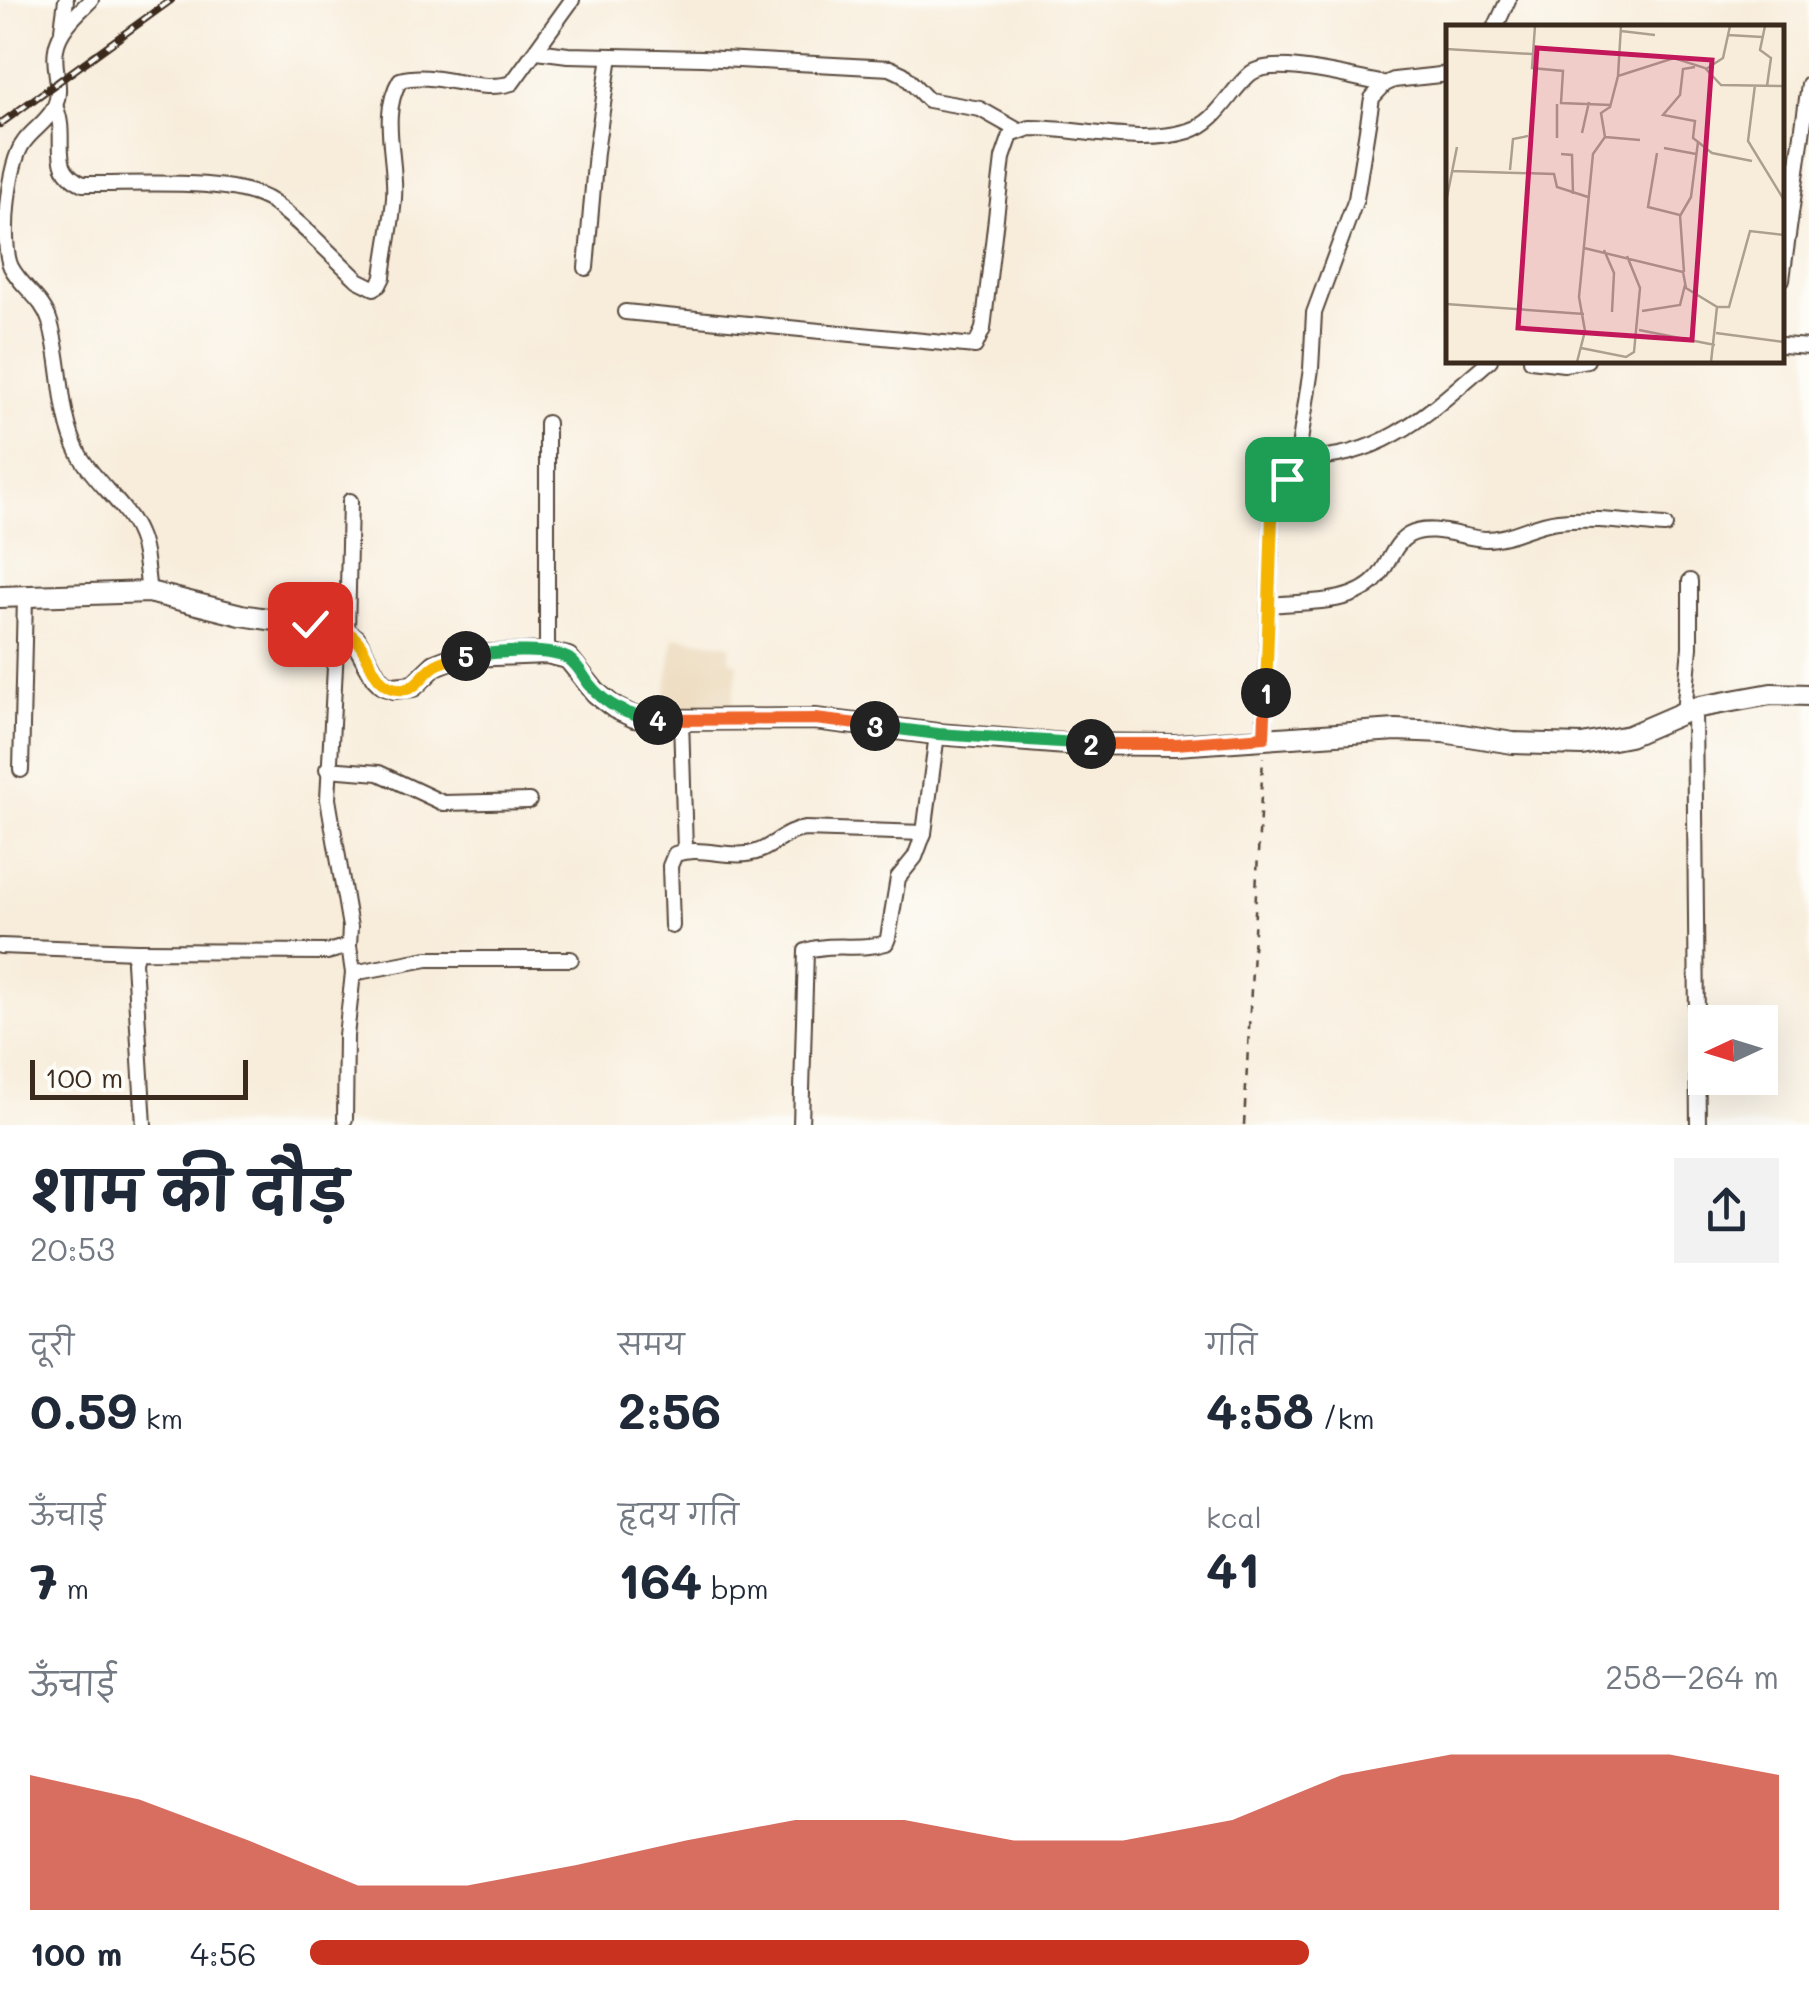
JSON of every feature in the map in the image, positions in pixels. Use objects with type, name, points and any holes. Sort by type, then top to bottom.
[{"type":"street","points":[[66,0],[55,51],[59,81],[55,106],[38,130],[24,140],[17,156],[5,252],[15,274],[41,301],[49,319],[70,436],[92,476],[132,520],[140,536],[149,592]]},
{"type":"street","points":[[59,40],[91,0]]},
{"type":"street","points":[[55,106],[62,121],[62,169],[70,178],[83,184],[193,184],[244,190],[270,201],[358,280],[374,288],[383,276],[394,199],[390,138],[394,94],[400,80],[420,78],[506,86],[518,78],[572,0]]},
{"type":"street","points":[[1496,25],[1508,0]]},
{"type":"street","points":[[537,51],[890,68],[903,74],[928,100],[980,110],[1019,130]]},
{"type":"street","points":[[586,268],[596,152],[610,56]]},
{"type":"street","points":[[624,312],[974,346],[983,329],[1003,158],[1011,135],[1019,130],[1043,128],[1154,138],[1177,134],[1196,129],[1209,120],[1251,74],[1274,66],[1385,84],[1446,74]]},
{"type":"street","points":[[1264,737],[1272,515],[1296,458],[1305,414],[1314,313],[1356,199],[1372,98],[1385,84]]},
{"type":"street","points":[[1784,265],[1809,84]]},
{"type":"street","points":[[1784,345],[1809,347]]},
{"type":"street","points":[[1296,458],[1348,456],[1388,440],[1488,362]]},
{"type":"street","points":[[1548,362],[1576,362]]},
{"type":"street","points":[[547,423],[548,653]]},
{"type":"street","points":[[345,1120],[346,1036],[353,973],[348,946],[350,927],[330,820],[327,768],[342,631],[350,501]]},
{"type":"street","points":[[1270,605],[1343,598],[1358,592],[1376,580],[1406,536],[1416,532],[1486,539],[1505,538],[1560,520],[1665,526]]},
{"type":"street","points":[[1690,582],[1698,1125]]},
{"type":"street","points":[[0,597],[149,592],[242,615],[342,631],[365,653],[376,677],[394,688],[413,686],[435,665],[448,660],[548,653],[568,658],[596,693],[634,717],[815,719],[938,734],[1086,744],[1176,744],[1396,730],[1442,732],[1512,743],[1582,745],[1630,736],[1689,711],[1754,696],[1809,695]]},
{"type":"street","points":[[22,770],[25,596]]},
{"type":"street","points":[[682,719],[685,850]]},
{"type":"street","points":[[800,1125],[806,952],[886,942],[898,878],[916,858],[924,832],[938,734]]},
{"type":"street","points":[[327,768],[379,773],[443,803],[529,801]]},
{"type":"street","points":[[672,926],[670,866],[675,854],[685,850],[746,855],[760,852],[792,830],[805,829],[924,832]]},
{"type":"street","points":[[0,946],[327,952],[348,946]]},
{"type":"street","points":[[138,951],[134,962],[144,1125]]},
{"type":"street","points":[[353,973],[427,959],[571,959]]},
{"type":"path","points":[[1244,1125],[1264,737]]},
{"type":"shaded area","points":[[674,637],[731,645],[729,659],[738,664],[732,708],[684,714],[663,711]]},
{"type":"railway","points":[[0,124],[171,0]]},
{"type":"route","points":[[310,624],[347,632],[365,653],[376,677],[394,688],[413,686],[435,665],[448,660],[548,653],[568,658],[596,693],[615,708],[634,717],[657,720],[815,719],[1066,744],[1176,744],[1264,737],[1272,515],[1287,479]]}]
